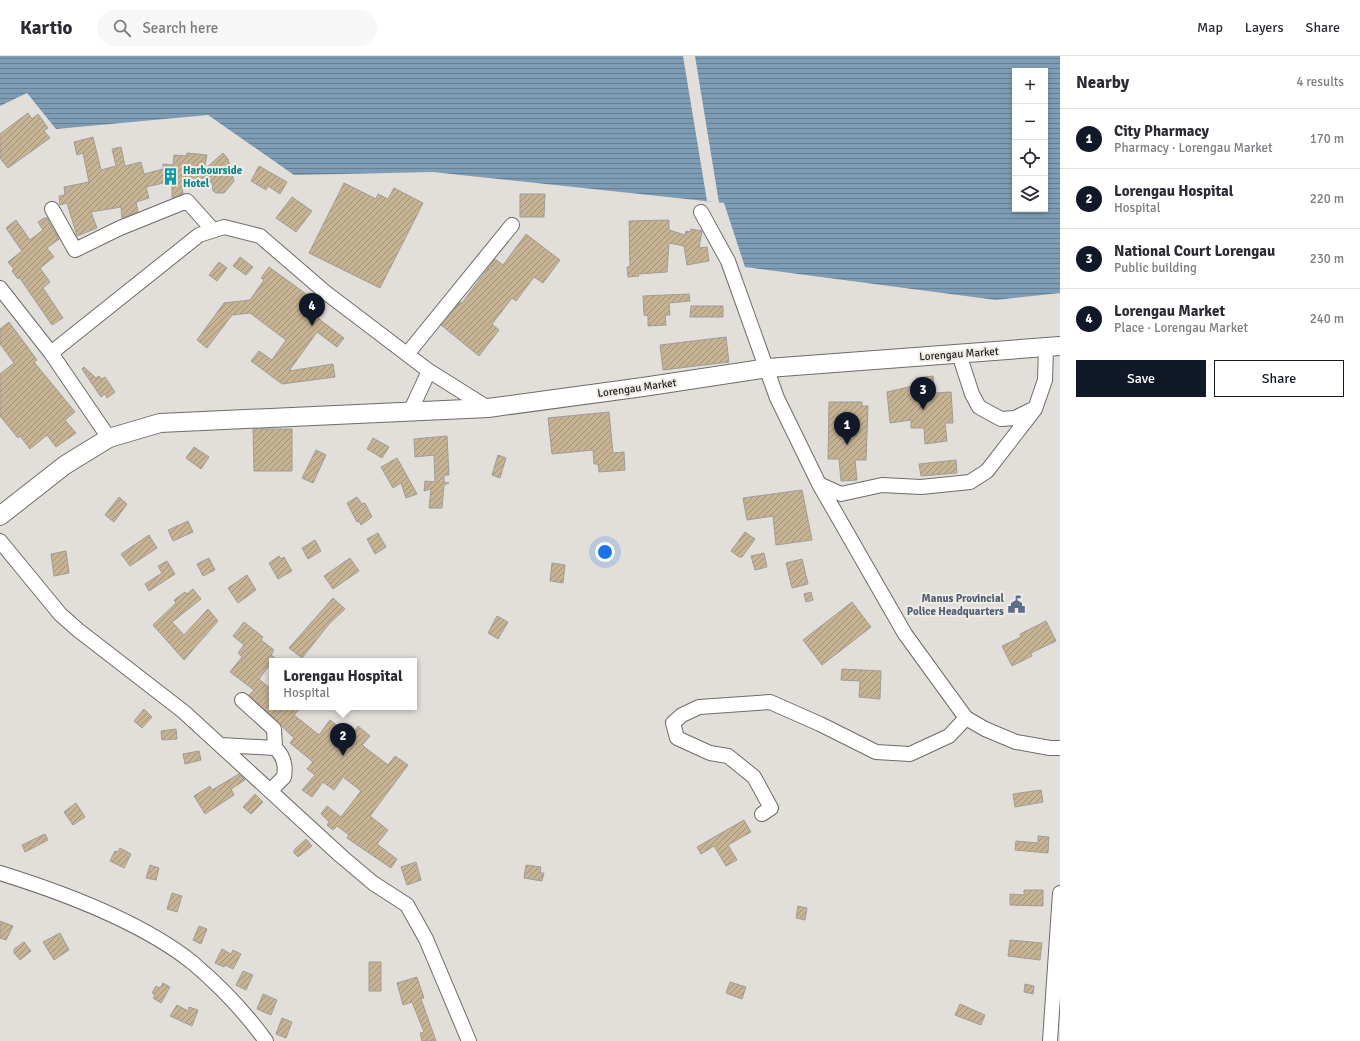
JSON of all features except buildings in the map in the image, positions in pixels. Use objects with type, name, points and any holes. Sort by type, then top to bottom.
[{"type":"main road","name":"Lorengau Market","points":[[0,516],[65,465],[109,438],[160,423],[488,408],[768,368],[1053,347]]},
{"type":"street","points":[[52,209],[75,250],[120,228],[187,201],[213,230]]},
{"type":"street","points":[[701,212],[728,262],[768,368],[777,398],[819,484],[905,634],[966,718],[985,729],[1016,742],[1050,748],[1060,748]]},
{"type":"street","points":[[408,353],[512,224]]},
{"type":"street","points":[[51,353],[198,235],[224,227],[260,236],[325,292],[429,370],[488,408]]},
{"type":"street","points":[[0,288],[51,353],[109,438]]},
{"type":"street","points":[[819,484],[841,494],[882,485],[921,487],[970,482],[987,471],[1035,409],[1045,380],[1053,347]]},
{"type":"street","points":[[959,354],[972,394],[979,407],[1001,419],[1015,418],[1035,409]]},
{"type":"street","points":[[410,412],[429,370]]},
{"type":"street","points":[[0,541],[60,614],[78,630],[184,712],[222,745],[341,856],[373,883],[406,905],[426,939],[469,1041]]},
{"type":"street","points":[[242,700],[274,729],[275,748],[283,758],[285,772],[281,781],[270,790]]},
{"type":"street","points":[[762,814],[771,808],[754,777],[728,756],[710,753],[677,738],[673,723],[682,716],[699,707],[770,702],[820,724],[876,752],[910,754],[949,736],[966,718]]},
{"type":"street","points":[[222,745],[275,748]]},
{"type":"street","points":[[0,873],[40,885],[123,921],[165,944],[192,963],[218,986],[249,1018],[266,1041]]},
{"type":"street","points":[[1050,1041],[1060,893]]},
{"type":"water","points":[[0,56],[1060,56],[1060,293],[996,300],[745,267],[724,203],[433,172],[294,175],[208,115],[56,129],[27,93],[0,106]]},
{"type":"pier","points":[[683,56],[695,56],[719,203],[707,201]]},
{"type":"place","name":"Harbourside Hotel","points":[[170,176]]},
{"type":"place","name":"Lorengau Market","points":[[312,326]]},
{"type":"place","name":"National Court Lorengau","points":[[923,410]]},
{"type":"place","name":"City Pharmacy","points":[[847,445]]},
{"type":"place","name":"Manus Provincial Police Headquarters","points":[[1017,604]]},
{"type":"place","name":"Lorengau Hospital","points":[[343,756]]}]
